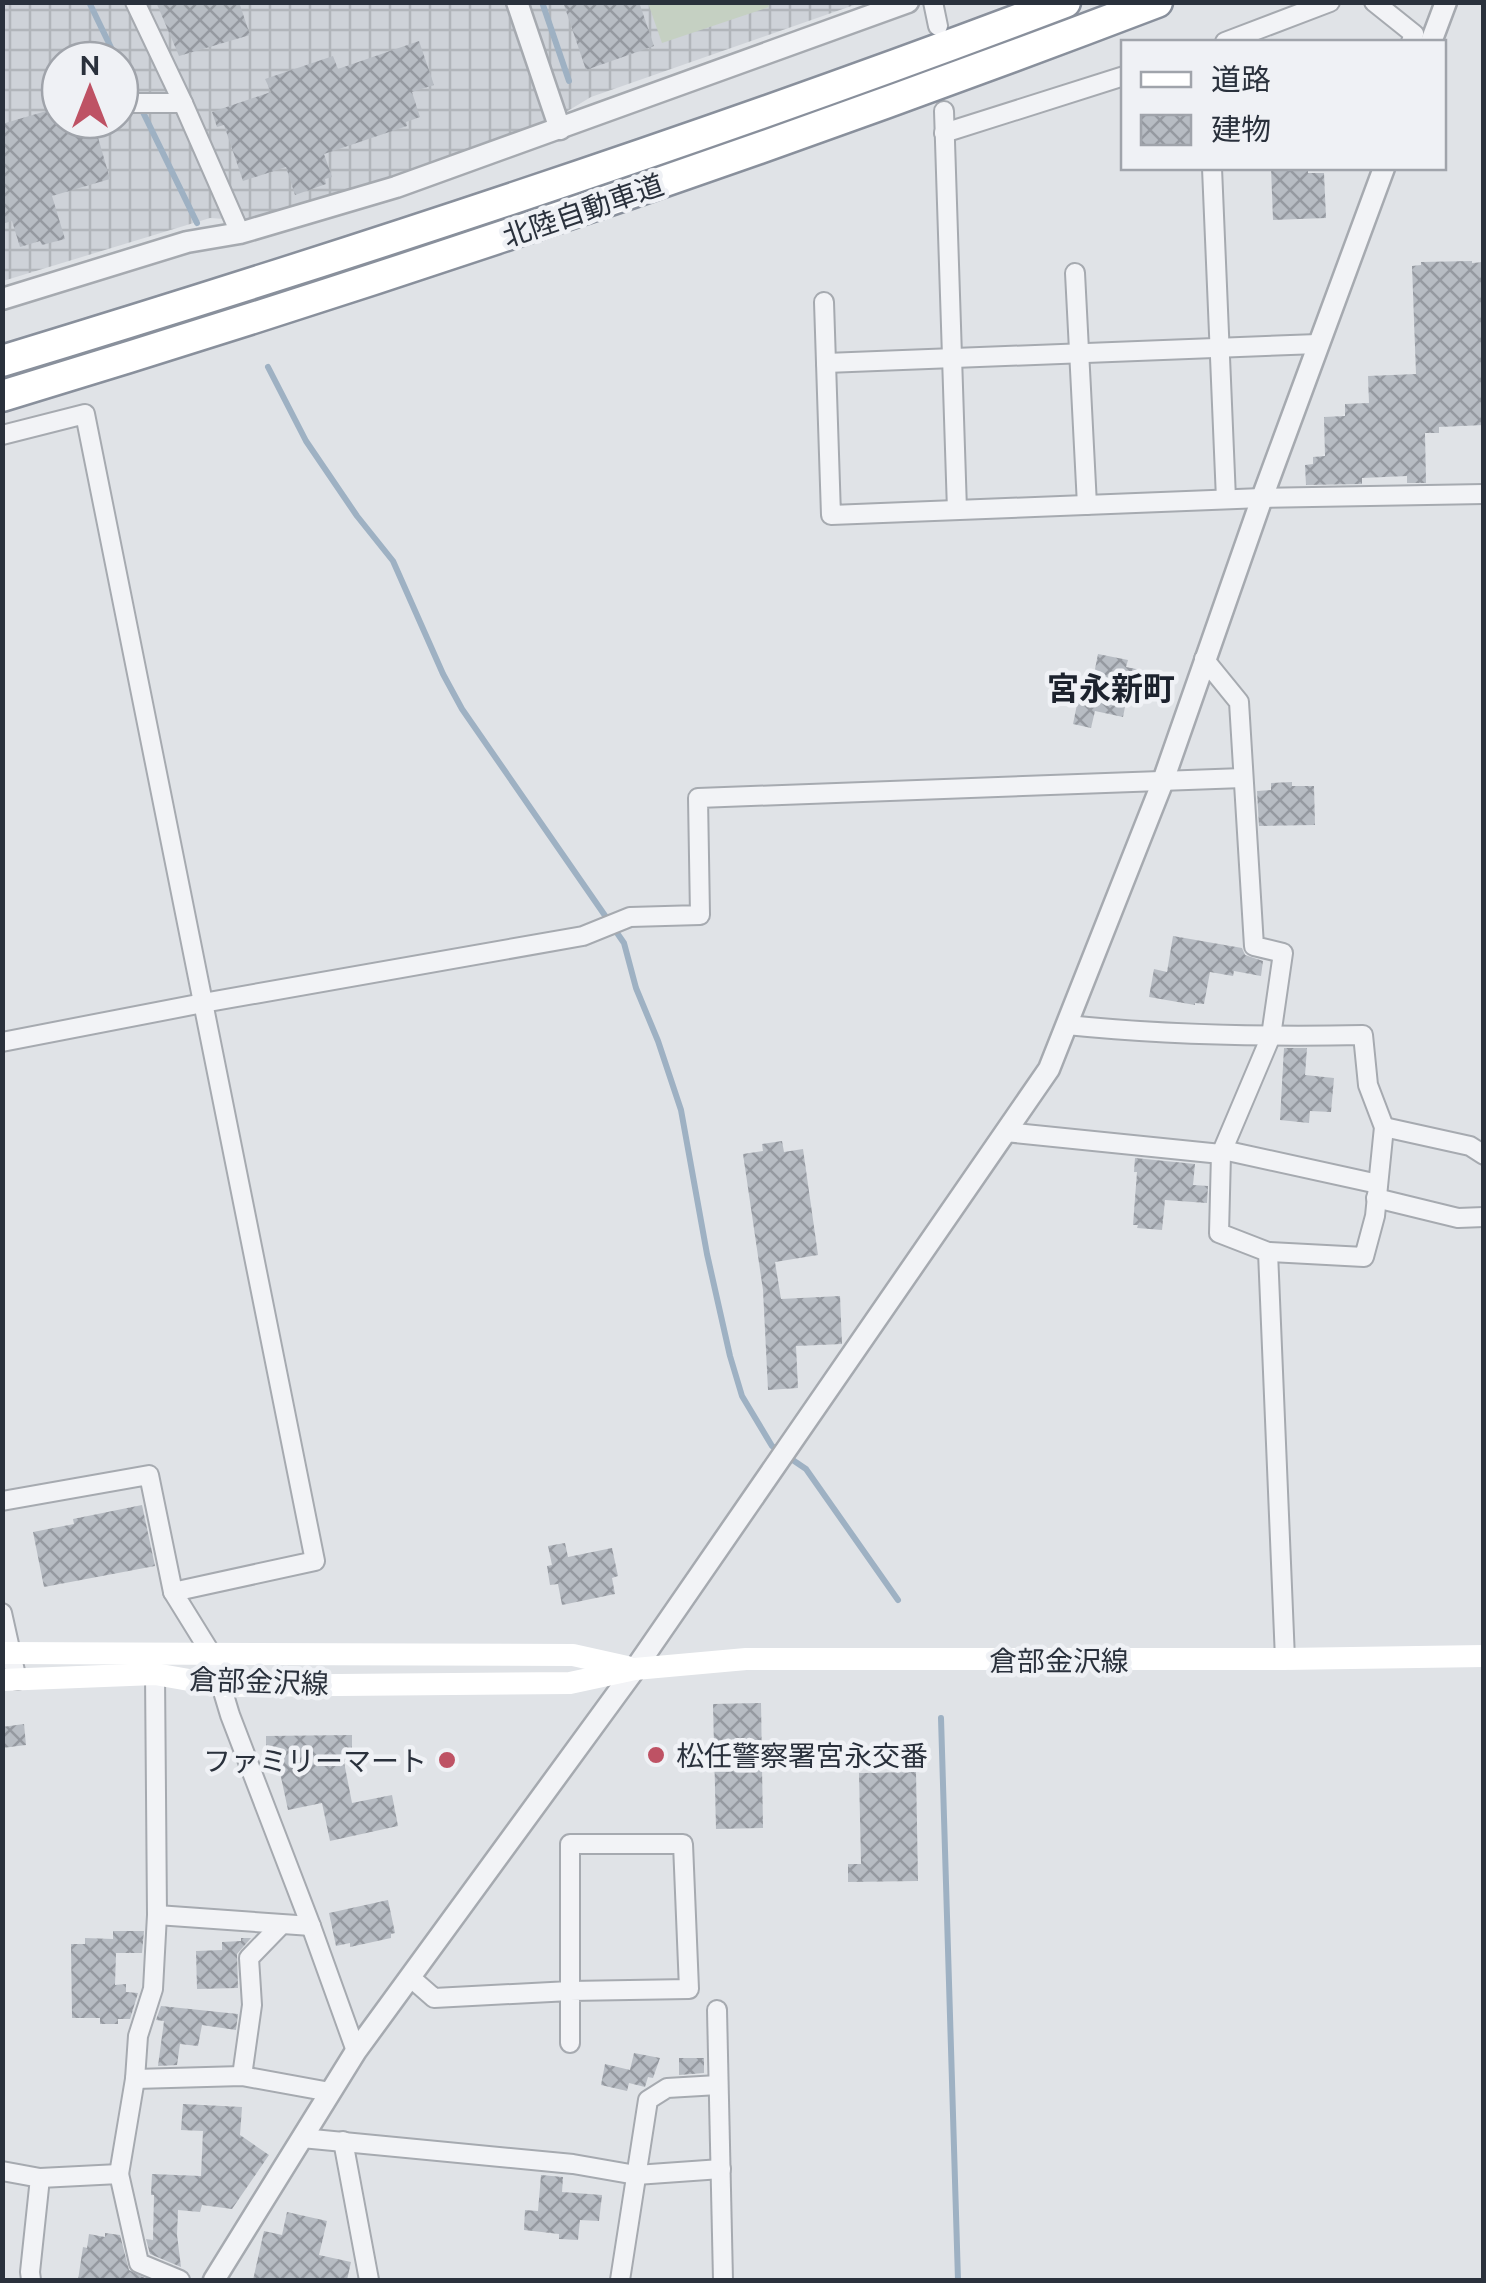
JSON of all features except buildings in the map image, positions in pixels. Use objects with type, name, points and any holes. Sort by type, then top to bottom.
[{"type":"highway","name":"北陸自動車道","points":[[2,361],[570,180],[1065,2]]},
{"type":"highway","name":"北陸自動車道","points":[[2,396],[339,292],[596,206],[1158,2]]},
{"type":"main road","name":"倉部金沢線","points":[[6,1653],[573,1654],[635,1669]]},
{"type":"main road","name":"倉部金沢線","points":[[10,1680],[155,1674],[223,1686],[570,1682],[635,1669],[746,1659],[1285,1660],[1484,1656]]},
{"type":"street","points":[[135,2],[175,104],[240,233]]},
{"type":"street","points":[[516,2],[560,128]]},
{"type":"street","points":[[2,298],[187,242],[240,233],[396,187],[908,2]]},
{"type":"street","points":[[933,2],[938,26]]},
{"type":"street","points":[[1230,40],[1330,2]]},
{"type":"street","points":[[1374,2],[1414,34],[1412,40]]},
{"type":"street","points":[[1432,40],[1446,2]]},
{"type":"street","points":[[944,134],[1121,77]]},
{"type":"street","points":[[140,103],[175,104]]},
{"type":"street","points":[[944,111],[957,510]]},
{"type":"street","points":[[1212,170],[1226,499]]},
{"type":"street","points":[[1370,170],[1370,206]]},
{"type":"street","points":[[214,2280],[356,2051],[635,1669],[1049,1070],[1164,781],[1204,658],[1383,170]]},
{"type":"street","points":[[1076,274],[1087,505]]},
{"type":"street","points":[[824,302],[831,515],[1226,499],[1484,494]]},
{"type":"street","points":[[826,363],[1318,344]]},
{"type":"street","points":[[2,435],[85,414],[315,1561],[173,1592]]},
{"type":"street","points":[[1067,1025],[1146,1033],[1271,1036],[1363,1036],[1368,1085],[1384,1127],[1374,1216],[1364,1257],[1268,1252],[1219,1233],[1222,1152],[1271,1036],[1283,953],[1254,946],[1239,702],[1204,658]]},
{"type":"street","points":[[2,1042],[202,1002],[582,936],[630,917],[700,915],[698,798],[1244,778]]},
{"type":"street","points":[[1384,1127],[1470,1146],[1484,1155]]},
{"type":"street","points":[[1006,1132],[1222,1152],[1377,1191],[1458,1218],[1484,1217]]},
{"type":"street","points":[[1268,1252],[1285,1660]]},
{"type":"street","points":[[2,1501],[150,1476],[173,1592],[212,1654],[230,1715],[356,2051]]},
{"type":"street","points":[[2,1614],[10,1680]]},
{"type":"street","points":[[155,1674],[157,1915],[153,1989],[138,2036],[136,2079],[120,2174],[138,2263],[180,2280]]},
{"type":"street","points":[[410,1977],[434,1998],[570,1991],[690,1989],[683,1844],[570,1844],[570,1991],[570,2043]]},
{"type":"street","points":[[157,1915],[311,1926]]},
{"type":"street","points":[[242,2076],[252,2005],[249,1958],[281,1926]]},
{"type":"street","points":[[716,2010],[723,2280]]},
{"type":"street","points":[[136,2079],[242,2076],[330,2092]]},
{"type":"street","points":[[620,2280],[648,2100],[666,2088],[718,2085]]},
{"type":"street","points":[[302,2138],[573,2164],[636,2175],[720,2168]]},
{"type":"street","points":[[343,2142],[369,2280]]},
{"type":"street","points":[[2,2171],[40,2178],[120,2174]]},
{"type":"street","points":[[31,2280],[40,2178]]},
{"type":"shaded area","points":[[3,3],[860,3],[591,97],[541,127],[371,185],[255,221],[210,218],[3,281]]},
{"type":"green space","points":[[767,2],[769,7],[662,43],[648,3]]},
{"type":"waterway","points":[[89,2],[107,40]]},
{"type":"waterway","points":[[542,2],[569,81]]},
{"type":"waterway","points":[[140,106],[197,223]]},
{"type":"waterway","points":[[268,367],[306,441],[393,561],[462,709],[624,943],[636,988],[681,1110],[707,1254],[742,1396],[772,1446],[806,1469],[898,1600]]},
{"type":"waterway","points":[[941,1718],[958,2280]]},
{"type":"place","name":"松任警察署宮永交番","points":[[656,1755]]},
{"type":"place","name":"ファミリーマート","points":[[447,1760]]},
{"type":"district","name":"宮永新町","points":[[1111,688]]}]
